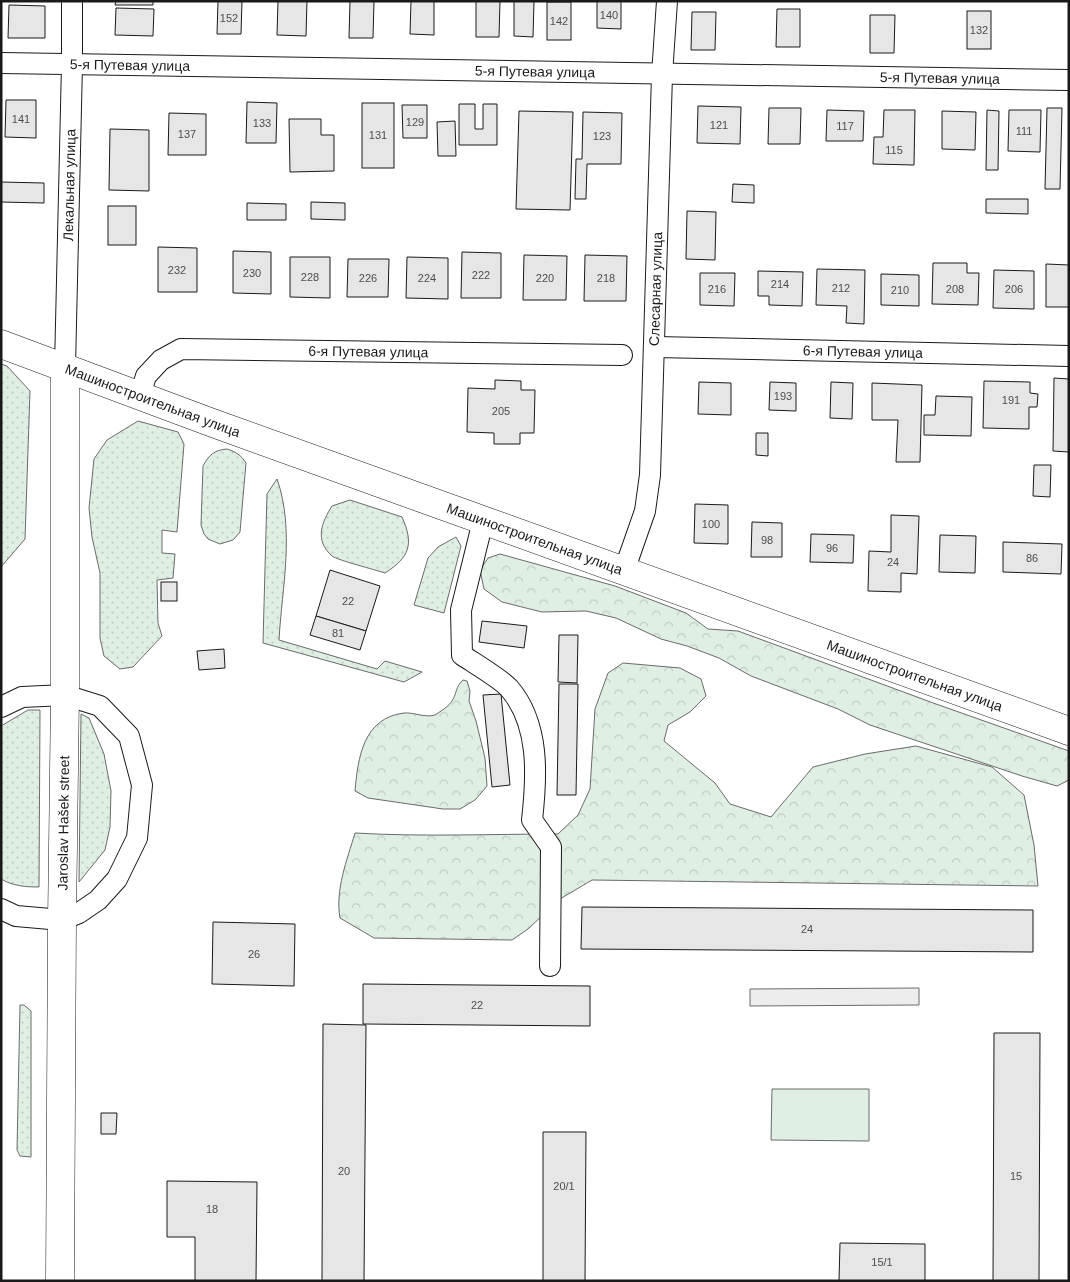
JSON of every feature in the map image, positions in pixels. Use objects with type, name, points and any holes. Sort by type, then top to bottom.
[{"type":"main road","name":"Машиностроительная улица","points":[[1,344],[483,521],[1069,731]]},
{"type":"main road","name":"Jaroslav Hašek street","points":[[60,1281],[65,696],[65,367]]},
{"type":"street","name":"Лекальная улица","points":[[65,367],[72,1]]},
{"type":"street","name":"Слесарная улица","points":[[624,571],[645,511],[650,475],[662,75],[667,1]]},
{"type":"street","name":"5-я Путевая улица","points":[[1,63],[1069,80]]},
{"type":"street","name":"6-я Путевая улица","points":[[655,347],[1069,356]]},
{"type":"street","name":"6-я Путевая улица","points":[[140,395],[146,376],[161,360],[181,349],[622,355]]},
{"type":"street","points":[[483,521],[461,610],[462,655],[508,687],[527,716],[533,740],[536,785],[532,820],[551,847],[550,966]]},
{"type":"street","points":[[1,707],[22,697],[65,696],[100,706],[129,736],[142,786],[137,838],[117,879],[98,900],[79,913],[62,920],[16,916],[1,909]]},
{"type":"green space","points":[[1,364],[7,366],[30,391],[25,539],[1,567]]},
{"type":"green space","points":[[138,421],[178,432],[184,444],[177,532],[162,530],[162,553],[175,554],[173,578],[157,580],[158,623],[162,636],[133,667],[120,669],[104,656],[100,638],[100,573],[92,537],[89,508],[94,459],[107,440]]},
{"type":"green space","points":[[227,449],[238,454],[246,463],[240,532],[233,540],[220,544],[208,539],[201,525],[203,466],[212,454]]},
{"type":"green space","points":[[277,479],[282,498],[286,538],[279,640],[377,669],[385,661],[422,672],[404,682],[263,643],[267,494]]},
{"type":"green space","points":[[350,500],[402,517],[408,535],[407,549],[400,561],[385,573],[335,558],[326,550],[323,544],[321,537],[323,525],[332,506]]},
{"type":"green space","points":[[456,537],[461,546],[444,613],[414,605],[428,558],[438,547]]},
{"type":"green space","points":[[500,554],[615,586],[686,613],[708,629],[738,631],[1069,751],[1069,780],[1057,786],[870,725],[838,709],[751,676],[719,658],[661,639],[616,618],[586,611],[542,612],[502,602],[484,589],[480,570],[488,558]]},
{"type":"green space","points":[[623,663],[680,668],[701,679],[706,696],[690,712],[668,725],[664,741],[715,783],[730,804],[771,817],[813,767],[865,754],[916,746],[992,767],[1024,795],[1034,845],[1038,886],[592,880],[560,899],[528,929],[512,940],[374,938],[340,918],[340,886],[355,833],[431,835],[558,834],[578,815],[590,789],[595,709],[608,673]]},
{"type":"green space","points":[[463,680],[467,681],[470,691],[469,701],[485,758],[487,786],[475,800],[460,809],[443,809],[368,798],[355,791],[361,753],[371,731],[390,716],[404,713],[427,716],[435,715],[451,702]]},
{"type":"green space","points":[[28,710],[40,710],[39,887],[20,886],[1,879],[1,726]]},
{"type":"green space","points":[[81,714],[89,718],[104,754],[111,791],[110,827],[105,850],[79,882]]},
{"type":"green space","points":[[20,1005],[24,1005],[31,1011],[31,1157],[20,1156],[17,1150]]},
{"type":"green space","points":[[772,1089],[869,1089],[869,1141],[771,1140]]},
{"type":"shaded area","points":[[919,988],[919,1005],[750,1006],[750,989]]},
{"type":"building","points":[[116,1],[153,1],[153,5],[115,5]]},
{"type":"building","points":[[218,1],[242,1],[241,34],[217,34]]},
{"type":"building","points":[[278,1],[307,1],[306,36],[277,35]]},
{"type":"building","points":[[350,1],[374,1],[373,38],[349,38]]},
{"type":"building","points":[[411,1],[434,1],[434,35],[410,34]]},
{"type":"building","points":[[476,1],[500,1],[499,37],[476,37]]},
{"type":"building","points":[[514,1],[534,1],[533,37],[514,36]]},
{"type":"building","points":[[597,1],[621,1],[621,29],[597,28]]},
{"type":"building","points":[[547,2],[571,2],[571,40],[547,40]]},
{"type":"building","points":[[9,5],[45,6],[45,38],[8,38]]},
{"type":"building","points":[[116,8],[154,9],[153,36],[115,35]]},
{"type":"building","points":[[777,9],[800,9],[800,47],[776,47]]},
{"type":"building","points":[[967,11],[991,11],[991,49],[967,49]]},
{"type":"building","points":[[692,12],[716,12],[715,50],[691,50]]},
{"type":"building","points":[[870,15],[895,15],[894,53],[870,53]]},
{"type":"building","points":[[6,100],[36,100],[36,138],[5,137]]},
{"type":"building","points":[[247,102],[277,103],[276,143],[246,143]]},
{"type":"building","points":[[362,103],[394,103],[394,168],[362,168]]},
{"type":"building","points":[[459,104],[475,104],[475,129],[483,129],[483,104],[497,104],[497,145],[459,145]]},
{"type":"building","points":[[402,105],[427,105],[427,138],[403,138]]},
{"type":"building","points":[[698,106],[741,107],[740,144],[697,143]]},
{"type":"building","points":[[769,108],[801,108],[800,144],[768,144]]},
{"type":"building","points":[[1047,108],[1062,108],[1060,189],[1045,189]]},
{"type":"building","points":[[827,110],[864,111],[863,141],[826,141]]},
{"type":"building","points":[[884,110],[915,110],[914,165],[873,164],[874,137],[883,137]]},
{"type":"building","points":[[987,110],[999,111],[998,170],[986,170]]},
{"type":"building","points":[[1009,110],[1041,110],[1040,152],[1008,151]]},
{"type":"building","points":[[519,111],[573,112],[570,210],[516,209]]},
{"type":"building","points":[[942,111],[976,112],[975,150],[942,149]]},
{"type":"building","points":[[583,112],[622,113],[621,164],[587,164],[586,199],[575,199],[576,159],[582,159]]},
{"type":"building","points":[[169,113],[206,114],[206,155],[168,155]]},
{"type":"building","points":[[289,119],[321,119],[321,135],[334,135],[334,171],[290,172]]},
{"type":"building","points":[[455,121],[456,156],[438,156],[437,122]]},
{"type":"building","points":[[110,129],[149,130],[149,191],[109,190]]},
{"type":"building","points":[[1,182],[44,183],[44,203],[1,202]]},
{"type":"building","points":[[733,184],[754,185],[754,203],[732,202]]},
{"type":"building","points":[[986,199],[1028,199],[1028,214],[986,213]]},
{"type":"building","points":[[311,202],[345,203],[345,220],[311,219]]},
{"type":"building","points":[[247,203],[286,204],[286,220],[247,220]]},
{"type":"building","points":[[108,206],[136,206],[136,245],[108,245]]},
{"type":"building","points":[[687,211],[716,212],[715,260],[686,259]]},
{"type":"building","points":[[158,247],[197,248],[197,292],[158,292]]},
{"type":"building","points":[[233,251],[271,252],[271,294],[233,293]]},
{"type":"building","points":[[462,252],[501,253],[501,298],[461,298]]},
{"type":"building","points":[[524,255],[567,256],[566,300],[523,300]]},
{"type":"building","points":[[585,255],[627,256],[626,301],[584,301]]},
{"type":"building","points":[[290,257],[330,257],[330,298],[290,297]]},
{"type":"building","points":[[407,257],[448,258],[448,299],[406,298]]},
{"type":"building","points":[[348,259],[389,259],[388,297],[347,297]]},
{"type":"building","points":[[933,263],[967,263],[967,273],[979,273],[978,305],[932,304]]},
{"type":"building","points":[[1046,264],[1069,265],[1069,307],[1046,307]]},
{"type":"building","points":[[817,269],[865,270],[864,324],[846,323],[847,306],[816,305]]},
{"type":"building","points":[[994,270],[1034,271],[1034,309],[993,308]]},
{"type":"building","points":[[758,271],[803,272],[802,306],[769,305],[769,296],[758,296]]},
{"type":"building","points":[[700,273],[735,273],[734,306],[700,305]]},
{"type":"building","points":[[881,274],[919,275],[919,306],[881,305]]},
{"type":"building","points":[[1054,378],[1069,379],[1069,452],[1053,451]]},
{"type":"building","points":[[495,380],[521,381],[521,390],[535,390],[534,433],[520,433],[520,444],[494,444],[494,433],[467,432],[468,388],[495,389]]},
{"type":"building","points":[[984,381],[1030,382],[1030,393],[1038,394],[1037,407],[1029,407],[1029,429],[983,428]]},
{"type":"building","points":[[699,382],[731,383],[731,415],[698,414]]},
{"type":"building","points":[[770,382],[796,383],[796,411],[769,410]]},
{"type":"building","points":[[831,382],[853,383],[852,419],[830,418]]},
{"type":"building","points":[[872,383],[922,385],[920,462],[896,462],[898,420],[872,420]]},
{"type":"building","points":[[936,396],[972,397],[971,436],[924,435],[924,415],[935,415]]},
{"type":"building","points":[[756,433],[768,433],[768,456],[756,455]]},
{"type":"building","points":[[1034,465],[1051,465],[1050,497],[1033,496]]},
{"type":"building","points":[[695,504],[728,505],[728,544],[694,543]]},
{"type":"building","points":[[891,515],[919,516],[917,574],[901,573],[901,592],[868,591],[869,551],[891,552]]},
{"type":"building","points":[[752,522],[782,523],[782,557],[751,557]]},
{"type":"building","points":[[811,534],[854,535],[853,563],[810,562]]},
{"type":"building","points":[[940,535],[976,536],[975,573],[939,572]]},
{"type":"building","points":[[1003,542],[1062,544],[1061,574],[1003,572]]},
{"type":"building","points":[[330,570],[380,586],[366,631],[316,616]]},
{"type":"building","points":[[161,582],[177,582],[177,601],[161,601]]},
{"type":"building","points":[[316,616],[366,631],[360,650],[310,635]]},
{"type":"building","points":[[482,621],[527,626],[524,648],[479,642]]},
{"type":"building","points":[[559,635],[578,635],[577,683],[558,682]]},
{"type":"building","points":[[224,649],[225,668],[199,670],[197,651]]},
{"type":"building","points":[[559,684],[578,684],[576,795],[557,795]]},
{"type":"building","points":[[501,694],[510,785],[492,787],[483,695]]},
{"type":"building","points":[[582,907],[1033,910],[1033,952],[581,949]]},
{"type":"building","points":[[213,922],[295,924],[294,986],[212,984]]},
{"type":"building","points":[[363,984],[590,986],[590,1026],[363,1024]]},
{"type":"building","points":[[323,1024],[366,1025],[364,1281],[322,1281]]},
{"type":"building","points":[[994,1033],[1040,1033],[1039,1281],[993,1281]]},
{"type":"building","points":[[101,1113],[117,1113],[116,1134],[101,1134]]},
{"type":"building","points":[[543,1132],[586,1132],[585,1281],[543,1281]]},
{"type":"building","points":[[167,1181],[257,1182],[256,1281],[195,1281],[195,1237],[167,1237]]},
{"type":"building","points":[[840,1243],[925,1244],[925,1281],[839,1281]]}]
